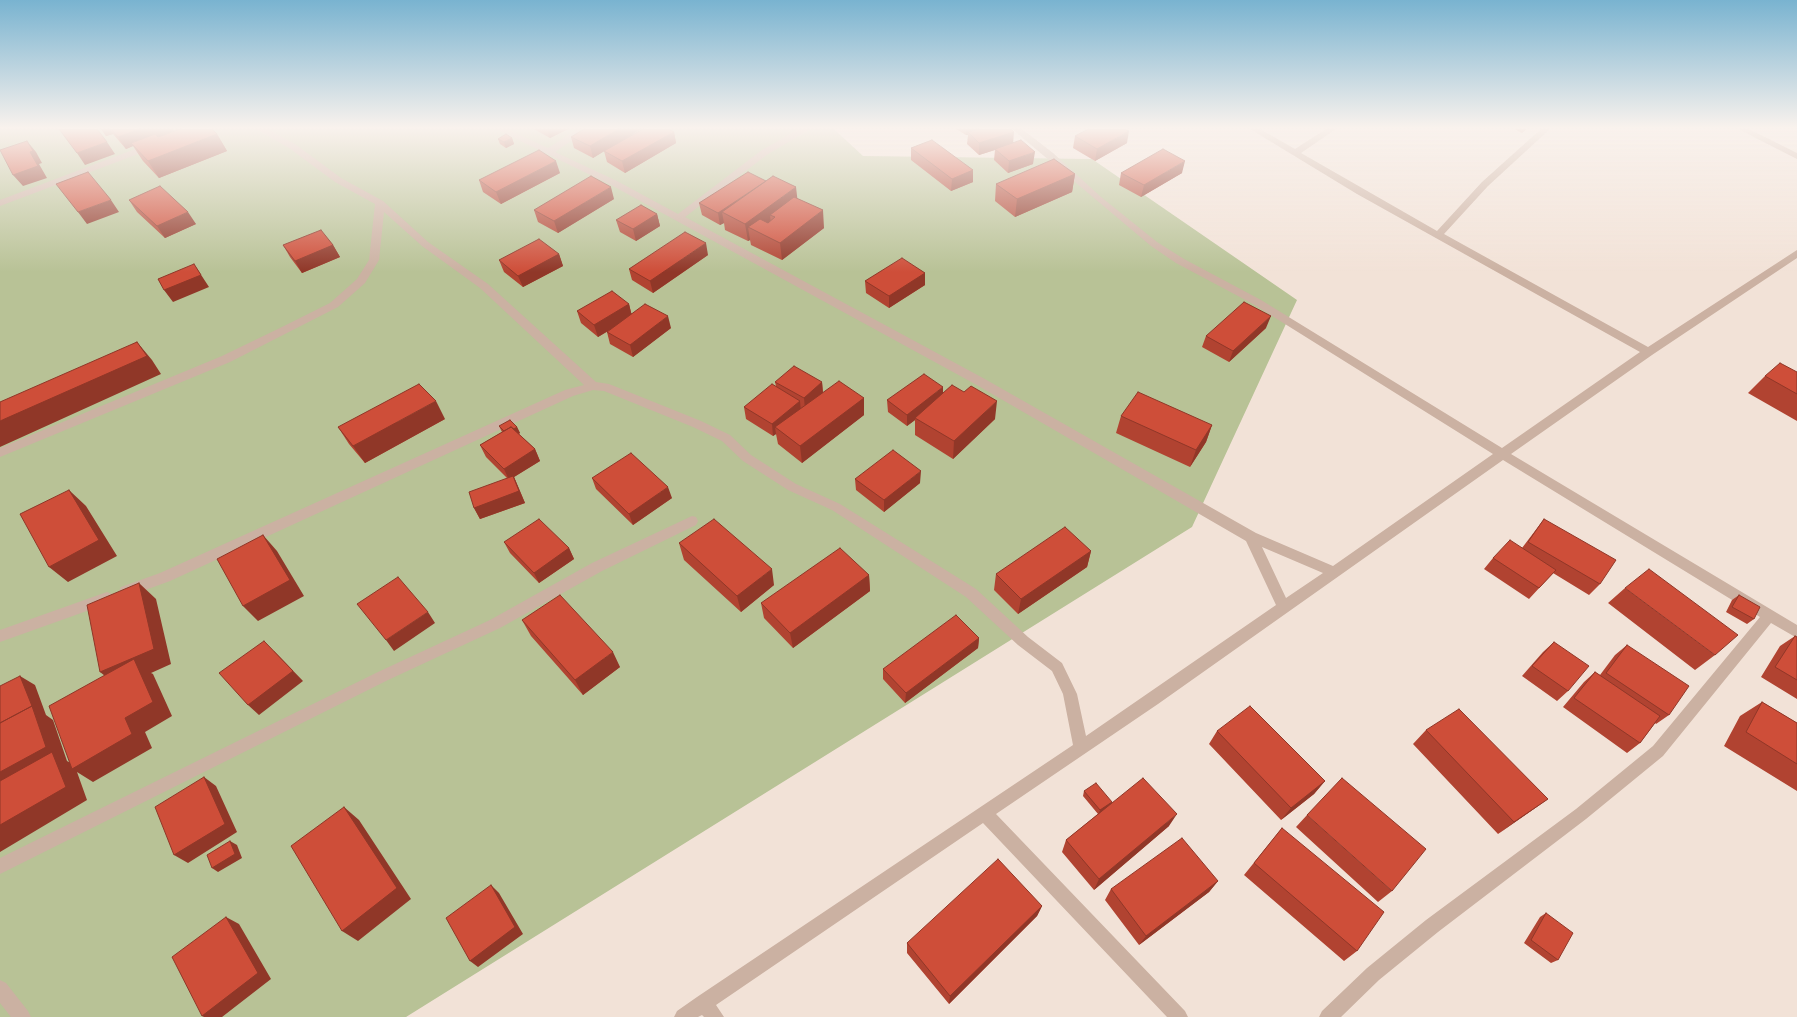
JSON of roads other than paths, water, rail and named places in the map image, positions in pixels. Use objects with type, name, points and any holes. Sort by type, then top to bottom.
[{"type":"street","points":[[0,203],[70,176]]},
{"type":"street","points":[[333,176],[380,203],[425,244],[484,286],[593,386]]},
{"type":"street","points":[[600,176],[979,381],[1251,537],[1334,572]]},
{"type":"street","points":[[678,218],[732,176]]},
{"type":"street","points":[[1073,176],[1154,244],[1180,261],[1257,302],[1502,454],[1797,632]]},
{"type":"street","points":[[1334,176],[1648,352]]},
{"type":"street","points":[[1438,235],[1493,176]]},
{"type":"street","points":[[0,453],[226,359],[334,305],[361,282],[374,260],[380,203]]},
{"type":"street","points":[[683,1017],[1081,747],[1648,352],[1797,253]]},
{"type":"street","points":[[0,636],[166,577],[569,393],[593,386],[605,387],[698,424],[726,438],[747,458],[792,487],[836,507],[972,593],[1023,641],[1056,667],[1070,694],[1081,747]]},
{"type":"street","points":[[0,866],[382,676],[495,624],[597,567],[692,521]]},
{"type":"street","points":[[1251,537],[1284,607]]},
{"type":"street","points":[[1328,1017],[1373,974],[1432,926],[1581,814],[1658,751],[1769,616]]},
{"type":"street","points":[[984,813],[1179,1017]]},
{"type":"street","points":[[0,989],[22,1017]]},
{"type":"street","points":[[703,1004],[715,1017]]}]
